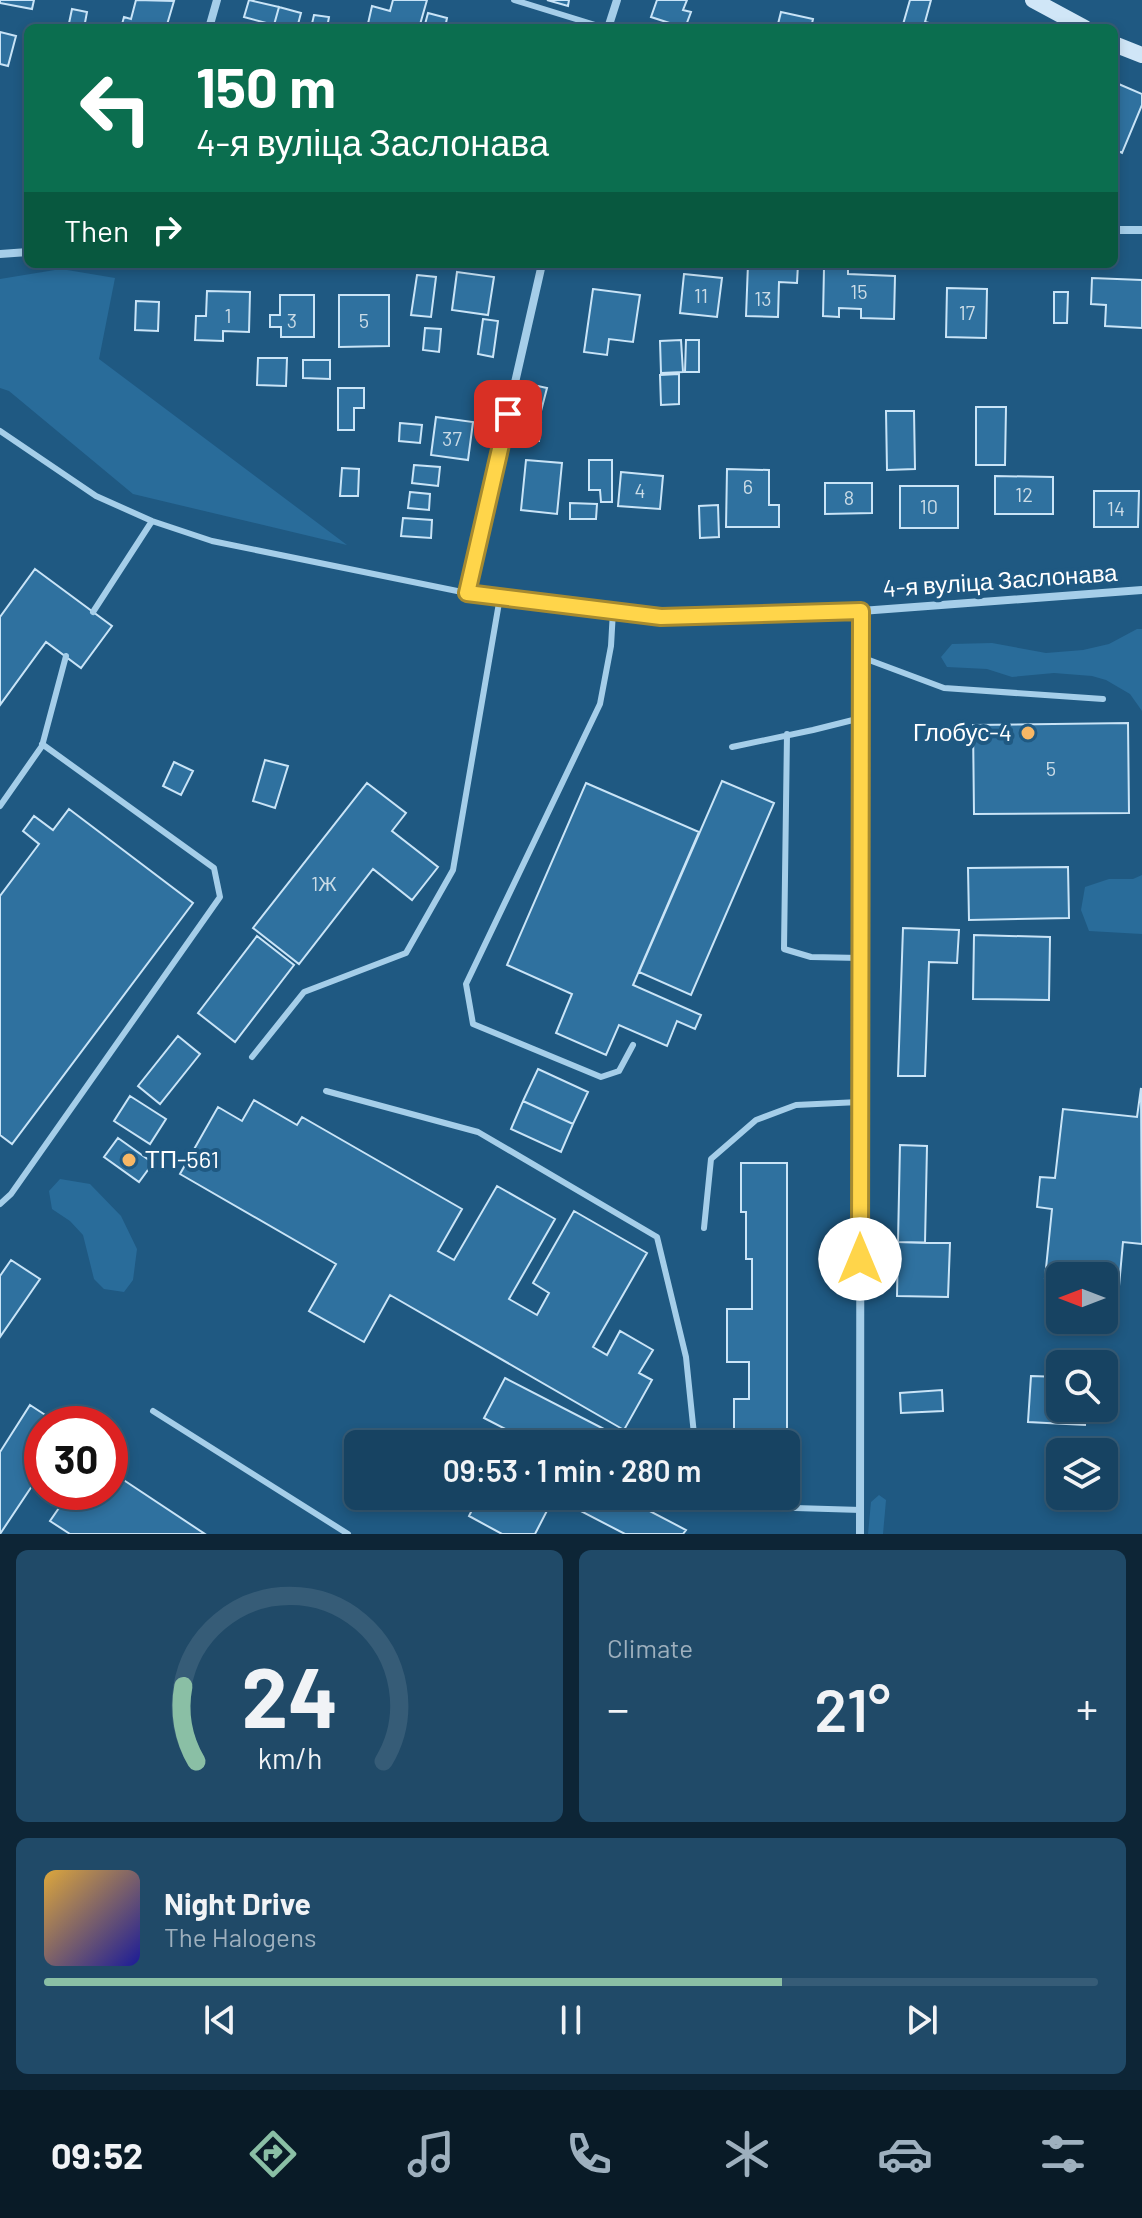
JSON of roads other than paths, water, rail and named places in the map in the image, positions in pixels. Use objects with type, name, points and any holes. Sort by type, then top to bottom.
[{"type":"main road","points":[[1033,0],[1078,24]]},
{"type":"main road","points":[[1118,46],[1142,55]]},
{"type":"street","points":[[210,24],[217,0]]},
{"type":"street","points":[[608,24],[617,0]]},
{"type":"street","points":[[1118,230],[1142,230]]},
{"type":"street","points":[[0,254],[24,252]]},
{"type":"street","points":[[467,593],[541,268]]},
{"type":"street","name":"4-я вуліца Заслонава","points":[[467,593],[661,617],[861,611],[1142,590]]},
{"type":"street","name":"4-я вуліца Заслонава","points":[[860,1534],[861,611]]},
{"type":"lane","points":[[514,0],[593,24]]},
{"type":"lane","points":[[0,431],[96,496],[152,521],[212,541],[467,593]]},
{"type":"lane","points":[[93,612],[152,521]]},
{"type":"lane","points":[[252,1057],[304,992],[406,953],[453,870],[500,597]]},
{"type":"lane","points":[[613,611],[611,646],[600,704],[466,984],[473,1024],[601,1077],[619,1071],[633,1045]]},
{"type":"lane","points":[[0,806],[42,744],[66,656]]},
{"type":"lane","points":[[861,657],[944,688],[1103,699]]},
{"type":"lane","points":[[732,747],[861,718]]},
{"type":"lane","points":[[787,734],[784,949],[811,957],[860,958]]},
{"type":"lane","points":[[0,1204],[11,1194],[220,897],[214,868],[42,744]]},
{"type":"lane","points":[[326,1091],[478,1132],[657,1237],[686,1357],[694,1430]]},
{"type":"lane","points":[[704,1228],[711,1159],[756,1120],[796,1105],[859,1102]]},
{"type":"lane","points":[[153,1411],[348,1534]]},
{"type":"lane","points":[[800,1508],[861,1510]]},
{"type":"place","name":"Глобус-4","points":[[1028,733]]},
{"type":"place","name":"ТП-561","points":[[129,1160]]}]
